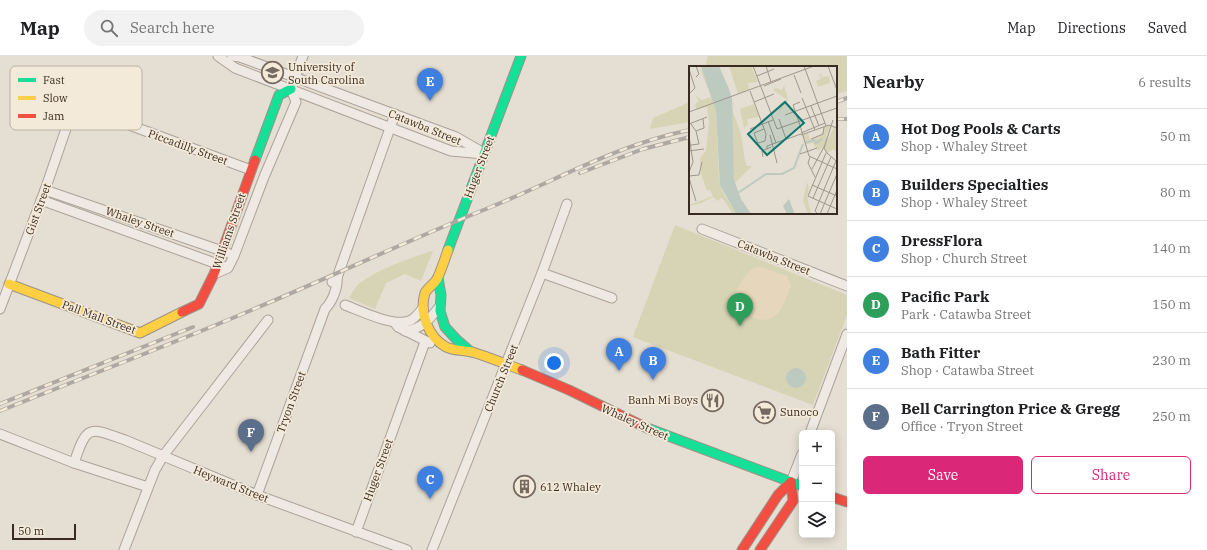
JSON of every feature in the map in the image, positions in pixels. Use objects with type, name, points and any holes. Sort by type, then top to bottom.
[{"type":"main road","name":"Huger Street","points":[[438,278],[458,220],[521,56]]},
{"type":"main road","name":"Williams Street","points":[[214,274],[221,250],[279,95],[291,89]]},
{"type":"main road","name":"Pall Mall Street","points":[[10,284],[140,333],[199,304],[214,274]]},
{"type":"main road","name":"Whaley Street","points":[[438,278],[441,295],[440,306],[442,319],[445,326],[457,340],[471,352]]},
{"type":"main road","points":[[438,278],[427,290],[423,308],[426,323],[435,339],[446,347]]},
{"type":"main road","name":"Whaley Street","points":[[446,347],[458,351],[471,352],[506,364],[557,384],[638,425],[799,485]]},
{"type":"main road","points":[[742,550],[778,495],[791,482]]},
{"type":"main road","points":[[760,550],[793,501],[791,482]]},
{"type":"main road","points":[[835,498],[847,502]]},
{"type":"street","name":"Catawba Street","points":[[218,56],[235,68],[451,151],[484,154]]},
{"type":"street","name":"Catawba Street","points":[[232,56],[240,56],[456,137],[484,154]]},
{"type":"street","name":"Williams Street","points":[[214,274],[228,268],[234,256],[264,176],[296,102],[291,89],[303,56]]},
{"type":"street","name":"Tryon Street","points":[[257,495],[325,309],[323,304],[332,282],[336,278],[395,114]]},
{"type":"street","name":"Gist Street","points":[[0,309],[42,200],[66,130]]},
{"type":"street","name":"Piccadilly Street","points":[[142,130],[251,170]]},
{"type":"street","name":"Whaley Street","points":[[45,190],[221,250],[234,256]]},
{"type":"street","name":"Whaley Street","points":[[42,200],[228,268]]},
{"type":"street","name":"Church Street","points":[[432,550],[542,273],[567,204]]},
{"type":"street","name":"Catawba Street","points":[[702,229],[847,286]]},
{"type":"street","points":[[542,273],[612,298]]},
{"type":"street","name":"Whaley Street","points":[[345,306],[395,323],[398,327],[425,342],[446,347]]},
{"type":"street","points":[[405,331],[418,328],[426,323],[432,318],[440,306]]},
{"type":"street","points":[[395,323],[410,321],[418,315],[423,308]]},
{"type":"street","points":[[124,550],[155,470],[163,456],[268,320]]},
{"type":"street","points":[[811,430],[847,334]]},
{"type":"street","name":"Huger Street","points":[[356,532],[425,342]]},
{"type":"street","name":"Heyward Street","points":[[74,463],[81,441],[87,433],[94,431],[125,440],[257,495],[407,550]]},
{"type":"street","points":[[0,434],[74,463],[148,487]]},
{"type":"street","points":[[791,482],[799,462]]},
{"type":"shaded area","points":[[708,56],[847,56],[847,91],[837,94],[837,66],[705,66]]},
{"type":"shaded area","points":[[689,102],[689,122],[650,129],[653,118]]},
{"type":"shaded area","points":[[675,225],[847,295],[847,315],[813,405],[633,337]]},
{"type":"shaded area","points":[[433,251],[421,281],[405,274],[386,283],[375,309],[349,298],[356,287],[370,276],[415,256]]},
{"type":"shaded area","points":[[796,368],[803,371],[806,378],[803,385],[796,388],[789,385],[786,378],[789,371]]},
{"type":"sand","points":[[756,267],[761,267],[787,276],[791,286],[778,313],[772,318],[764,320],[750,316],[743,311],[736,297],[737,289],[743,279],[750,270]]},
{"type":"railway","points":[[837,102],[847,98]]},
{"type":"railway","points":[[837,119],[847,119]]},
{"type":"railway","points":[[0,411],[159,348],[284,296],[516,197],[613,153],[664,136],[689,130]]},
{"type":"railway","points":[[580,173],[643,149],[689,137]]},
{"type":"railway","points":[[0,404],[193,327]]},
{"type":"traffic: fast","points":[[448,250],[521,56]]},
{"type":"traffic: fast","points":[[255,160],[279,95],[291,89]]},
{"type":"traffic: fast","points":[[438,278],[441,295],[440,311],[445,327],[471,352]]},
{"type":"traffic: fast","points":[[647,428],[799,485]]},
{"type":"traffic: slow","points":[[448,250],[437,279],[425,293],[423,301],[424,316],[430,331],[434,337],[446,347],[455,350],[472,352],[522,370]]},
{"type":"traffic: slow","points":[[9,284],[140,333],[182,312]]},
{"type":"traffic: jam","points":[[182,312],[199,304],[214,274],[255,160]]},
{"type":"traffic: jam","points":[[522,370],[569,390],[647,428]]},
{"type":"traffic: jam","points":[[742,550],[778,495],[791,482]]},
{"type":"traffic: jam","points":[[760,550],[793,501],[791,482]]},
{"type":"traffic: jam","points":[[835,498],[847,502]]},
{"type":"place","name":"University of South Carolina","points":[[273,73]]},
{"type":"place","name":"Bath Fitter","points":[[430,101]]},
{"type":"place","name":"Pacific Park","points":[[740,326]]},
{"type":"place","name":"Hot Dog Pools & Carts","points":[[619,371]]},
{"type":"place","name":"Builders Specialties","points":[[653,380]]},
{"type":"place","name":"Banh Mi Boys","points":[[713,400]]},
{"type":"place","name":"Sunoco","points":[[764,412]]},
{"type":"place","name":"Bell Carrington Price & Gregg","points":[[251,452]]},
{"type":"place","name":"612 Whaley","points":[[524,487]]},
{"type":"place","name":"DressFlora","points":[[430,499]]}]
